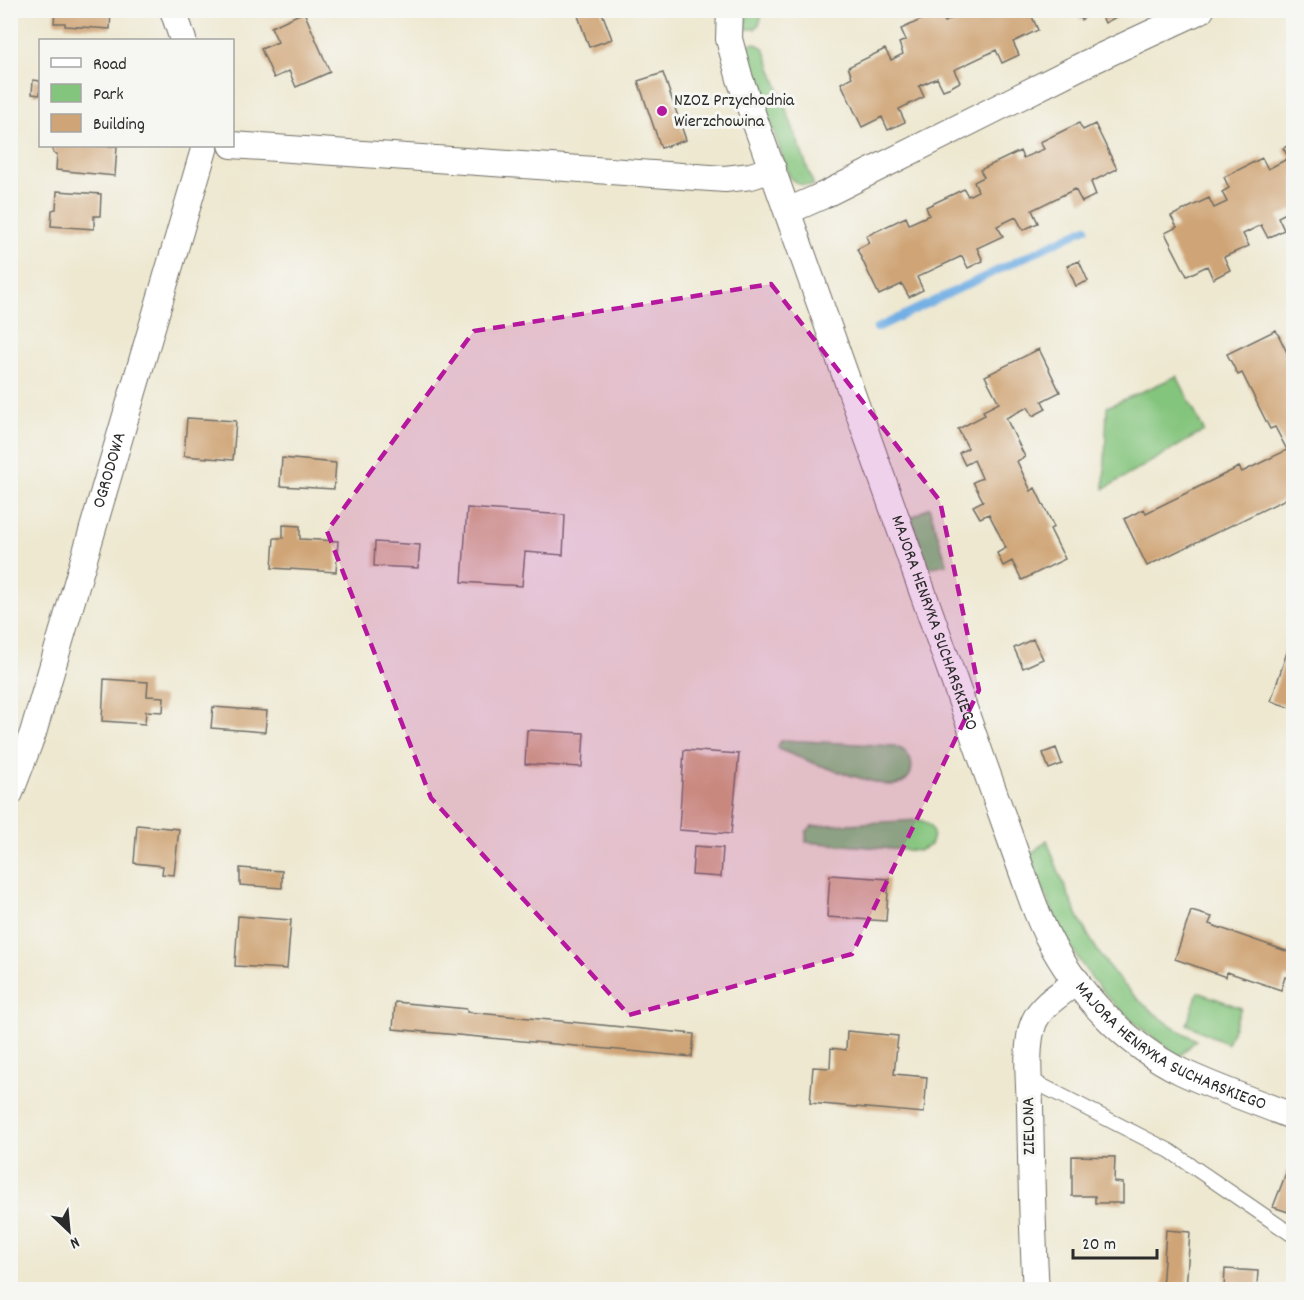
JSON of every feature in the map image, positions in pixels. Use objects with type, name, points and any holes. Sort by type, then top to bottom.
[{"type":"street","points":[[174,10],[183,39]]},
{"type":"street","name":"MAJORA HENRYKA SUCHARSKIEGO","points":[[730,10],[729,39],[740,79],[1047,936],[1058,956],[1097,1006],[1137,1044],[1182,1072],[1293,1117]]},
{"type":"street","points":[[788,211],[1083,65],[1201,10]]},
{"type":"street","points":[[234,145],[725,179],[751,176],[773,169]]},
{"type":"street","name":"OGRODOWA","points":[[10,793],[33,733],[205,147]]},
{"type":"street","name":"ZIELONA","points":[[1036,1290],[1032,1220],[1030,1039],[1033,1023],[1046,1005],[1077,981]]},
{"type":"lane","points":[[1029,1079],[1170,1151],[1293,1236]]},
{"type":"highlighted area","points":[[771,284],[940,501],[979,690],[852,954],[629,1015],[431,798],[327,531],[474,331]]},
{"type":"green space","points":[[748,11],[762,11],[760,23],[755,29],[744,29]]},
{"type":"green space","points":[[754,43],[764,48],[814,186],[798,184],[790,178],[746,53],[745,46]]},
{"type":"green space","points":[[1177,376],[1204,431],[1104,489],[1107,407]]},
{"type":"green space","points":[[929,507],[947,564],[928,568],[911,518]]},
{"type":"green space","points":[[780,741],[894,746],[908,755],[912,768],[910,775],[900,784],[881,784],[833,770],[783,751],[778,746]]},
{"type":"green space","points":[[920,820],[930,827],[933,837],[930,845],[919,851],[806,842],[806,832],[812,826]]},
{"type":"green space","points":[[1047,840],[1071,902],[1101,956],[1119,980],[1141,1002],[1166,1022],[1196,1040],[1180,1056],[1151,1036],[1104,993],[1070,945],[1042,888],[1030,855]]},
{"type":"green space","points":[[1198,992],[1241,1008],[1227,1044],[1187,1024]]},
{"type":"building","points":[[111,10],[110,29],[65,26],[65,23],[54,23],[55,11]]},
{"type":"building","points":[[576,10],[601,10],[612,39],[589,47]]},
{"type":"building","points":[[966,10],[1029,10],[1038,30],[1013,42],[1019,55],[1002,63],[996,50],[954,70],[960,82],[951,87],[943,90],[937,78],[919,86],[924,97],[899,109],[905,122],[888,130],[882,117],[862,127],[841,83],[852,77],[848,67],[885,49],[891,60],[903,54],[899,43],[906,40],[901,29],[940,11],[945,22]]},
{"type":"building","points":[[1076,10],[1098,10],[1081,20]]},
{"type":"building","points":[[1099,10],[1120,10],[1122,14],[1105,23]]},
{"type":"building","points":[[304,12],[330,72],[296,87],[289,71],[274,78],[261,49],[278,42],[271,27]]},
{"type":"building","name":"NZOZ Przychodnia Wierzchowina","points":[[663,73],[686,140],[661,148],[638,81]]},
{"type":"building","points":[[33,80],[39,81],[39,95],[32,94]]},
{"type":"building","points":[[1079,123],[1083,130],[1095,124],[1117,169],[1091,182],[1096,195],[1082,202],[1075,189],[1032,210],[1038,223],[1023,230],[1016,217],[997,226],[1003,236],[977,248],[983,261],[968,268],[962,256],[917,277],[923,290],[909,297],[902,284],[879,295],[857,249],[869,243],[866,236],[906,217],[909,224],[929,215],[926,207],[964,189],[968,196],[978,191],[974,182],[984,177],[980,170],[1020,151],[1023,158],[1044,149],[1040,142]]},
{"type":"building","points":[[1294,143],[1294,209],[1278,217],[1284,230],[1268,238],[1261,225],[1243,234],[1249,246],[1224,257],[1230,270],[1213,279],[1207,266],[1187,276],[1165,233],[1177,227],[1171,216],[1209,198],[1214,208],[1227,202],[1222,192],[1229,188],[1224,177],[1262,158],[1268,169],[1289,158],[1283,148]]},
{"type":"building","points":[[53,147],[117,147],[115,176],[56,170],[57,154],[53,153]]},
{"type":"building","points":[[57,191],[101,194],[100,216],[94,216],[94,229],[51,226],[52,210],[56,209]]},
{"type":"building","points":[[1079,261],[1088,281],[1076,286],[1067,266]]},
{"type":"building","points":[[1276,330],[1294,367],[1294,495],[1147,566],[1124,519],[1144,509],[1146,513],[1239,467],[1242,472],[1287,450],[1275,427],[1270,429],[1242,373],[1238,375],[1227,354]]},
{"type":"building","points":[[1039,349],[1060,392],[1042,401],[1046,409],[1033,416],[1028,407],[1006,418],[1025,457],[1017,461],[1031,491],[1035,488],[1054,527],[1050,529],[1065,559],[1022,580],[1012,561],[1003,566],[997,553],[1006,548],[989,514],[980,518],[973,506],[983,501],[973,482],[982,478],[974,460],[965,465],[959,453],[968,448],[958,429],[985,415],[983,411],[999,403],[985,376]]},
{"type":"building","points":[[187,418],[236,421],[233,460],[184,456]]},
{"type":"building","points":[[282,458],[336,463],[334,489],[280,486]]},
{"type":"building","points":[[467,508],[565,515],[563,555],[525,552],[522,586],[462,582]]},
{"type":"building","points":[[283,525],[300,526],[300,539],[338,541],[336,572],[272,568],[274,538],[283,538]]},
{"type":"building","points":[[375,542],[420,545],[418,568],[374,566]]},
{"type":"building","points":[[1033,639],[1043,659],[1023,668],[1014,648]]},
{"type":"building","points":[[1288,649],[1294,651],[1294,709],[1271,701]]},
{"type":"building","points":[[104,679],[148,682],[147,696],[164,697],[163,712],[146,711],[145,724],[102,721]]},
{"type":"building","points":[[213,707],[267,711],[265,732],[211,728]]},
{"type":"building","points":[[527,730],[584,733],[582,767],[525,764]]},
{"type":"building","points":[[1056,748],[1062,764],[1049,769],[1043,753]]},
{"type":"building","points":[[684,750],[739,754],[731,834],[679,830]]},
{"type":"building","points":[[137,825],[179,829],[174,875],[162,874],[163,866],[134,863]]},
{"type":"building","points":[[694,846],[723,848],[721,877],[692,875]]},
{"type":"building","points":[[240,868],[282,871],[282,888],[240,885]]},
{"type":"building","points":[[830,875],[889,879],[886,921],[827,917]]},
{"type":"building","points":[[1191,911],[1212,917],[1209,924],[1289,952],[1294,941],[1294,980],[1285,977],[1281,990],[1227,972],[1226,977],[1175,959]]},
{"type":"building","points":[[238,916],[291,920],[287,969],[235,966]]},
{"type":"building","points":[[395,1002],[467,1009],[467,1012],[694,1034],[692,1057],[393,1029]]},
{"type":"building","points":[[847,1031],[898,1036],[894,1074],[927,1077],[924,1113],[810,1103],[813,1067],[830,1068],[831,1048],[846,1050]]},
{"type":"building","points":[[1072,1156],[1115,1157],[1114,1182],[1123,1183],[1123,1203],[1095,1203],[1095,1196],[1072,1196]]},
{"type":"building","points":[[1288,1168],[1294,1171],[1294,1214],[1273,1207]]},
{"type":"building","points":[[1166,1230],[1190,1232],[1186,1290],[1162,1290]]},
{"type":"building","points":[[1225,1269],[1258,1271],[1257,1286],[1284,1288],[1284,1290],[1224,1290]]},
{"type":"waterway","points":[[877,328],[1086,228]]},
{"type":"place","name":"NZOZ Przychodnia Wierzchowina","points":[[662,111]]}]
